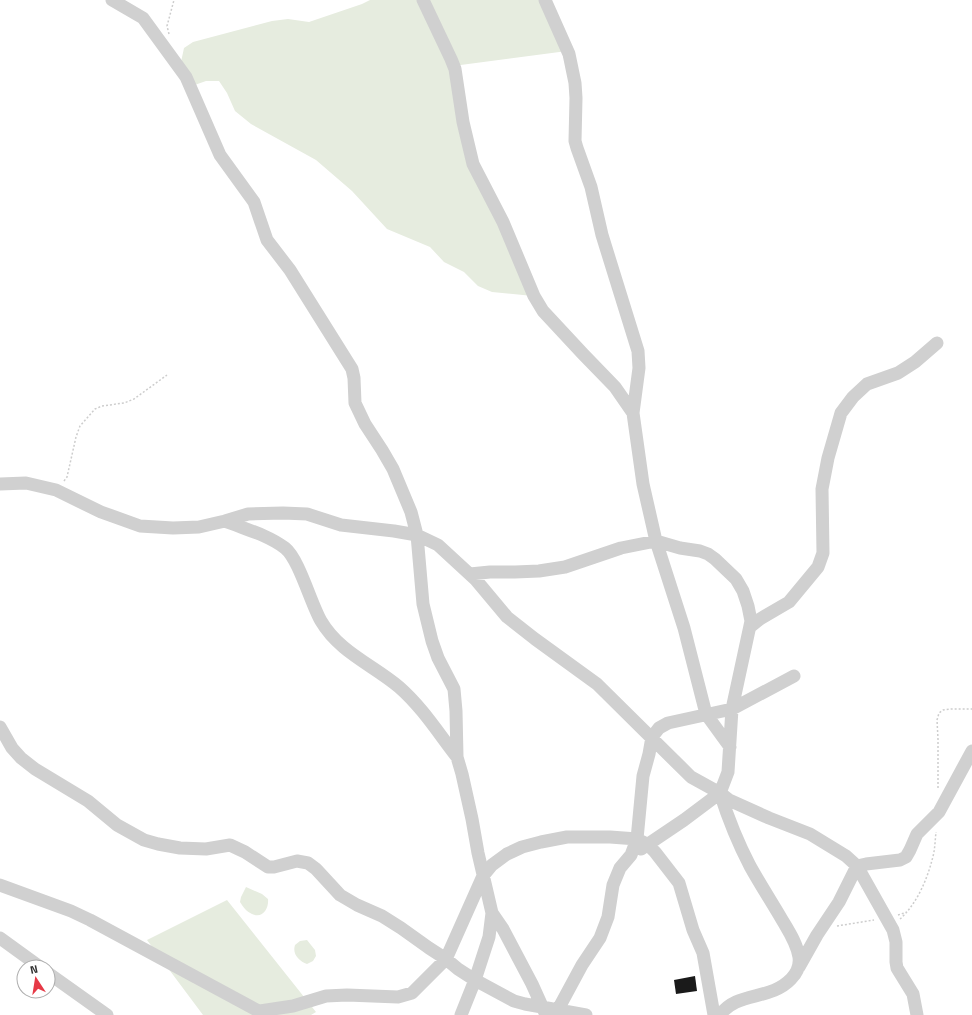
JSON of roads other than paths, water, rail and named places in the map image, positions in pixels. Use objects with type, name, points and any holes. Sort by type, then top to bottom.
[{"type":"street","points":[[112,0],[143,18],[186,78],[220,155],[254,202],[267,240],[290,270],[312,307],[342,350],[352,369],[354,378],[354,403],[365,424],[393,469],[411,512],[417,535],[423,604],[432,641],[438,658],[454,689],[457,757],[471,812],[483,876],[492,912],[503,929],[532,984],[550,1012]]},
{"type":"street","points":[[423,0],[455,69],[463,122],[473,164],[503,222],[534,296],[544,311],[614,387],[633,413]]},
{"type":"street","points":[[545,0],[567,47],[570,58],[575,83],[577,148],[592,187],[602,235],[638,351],[639,368],[633,413],[643,484],[656,541],[684,628],[706,714],[730,747]]},
{"type":"street","points":[[750,627],[760,619],[789,602],[818,567],[823,552],[822,489],[828,458],[841,413],[853,397],[867,384],[898,372],[915,362],[937,344]]},
{"type":"street","points":[[0,484],[26,483],[56,490],[101,512],[140,526],[173,528],[198,527],[248,514],[307,514],[341,525],[394,530],[417,535],[438,545],[470,574],[507,616],[535,639],[597,684],[691,777],[720,793],[728,800],[810,834],[836,848],[857,866],[893,930],[896,942],[897,968],[913,994],[917,1015]]},
{"type":"street","points":[[225,521],[268,538],[286,549],[294,560],[322,623],[332,636],[346,650],[393,683],[411,699],[457,757]]},
{"type":"street","points":[[470,574],[539,571],[558,568],[621,548],[656,541],[680,548],[700,551],[715,558],[736,579],[743,591],[751,621],[732,709],[728,772],[720,793],[684,820],[642,842],[620,868],[613,885],[608,917],[600,938],[550,1012]]},
{"type":"street","points":[[642,842],[643,776],[652,737],[659,728],[668,723],[732,709],[794,676]]},
{"type":"street","points":[[0,727],[12,748],[21,758],[35,769],[88,801],[117,825],[144,840],[180,848],[206,849],[230,845],[245,852],[268,867],[274,867],[296,861],[308,863],[316,869],[340,895],[357,905],[382,916],[476,980],[514,1000],[550,1012],[586,1015]]},
{"type":"street","points":[[857,866],[900,860],[906,856],[917,834],[939,812],[972,751]]},
{"type":"street","points":[[720,793],[726,812],[750,866],[794,941],[799,956],[799,967]]},
{"type":"street","points":[[0,884],[71,911],[90,920],[263,1013],[326,996],[347,995],[398,997],[412,993],[446,959],[483,876],[492,865],[507,854],[522,846],[567,837],[642,842],[655,852],[679,883],[693,930],[703,953],[714,1015]]},
{"type":"street","points":[[720,1015],[731,1004],[781,988],[792,978],[839,902],[857,866]]},
{"type":"street","points":[[461,1015],[476,980],[489,937],[492,912]]},
{"type":"street","points":[[0,938],[29,959]]},
{"type":"street","points":[[56,978],[107,1015]]}]
